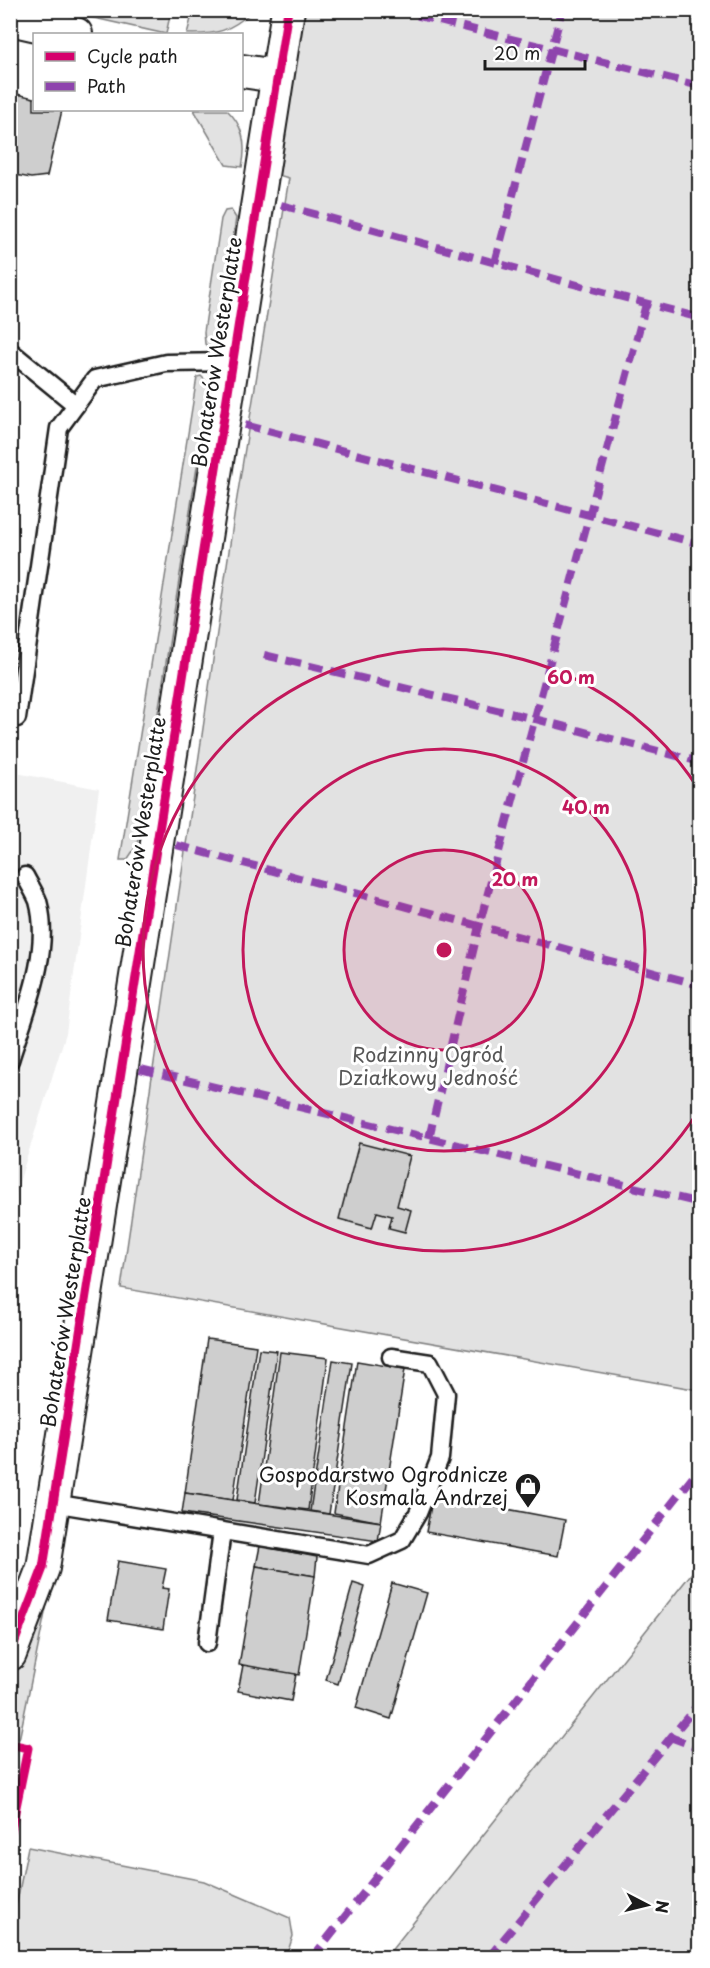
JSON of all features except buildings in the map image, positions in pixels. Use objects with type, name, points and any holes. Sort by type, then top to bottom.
[{"type":"street","name":"Bohaterów Westerplatte","points":[[10,1654],[43,1568],[288,10]]},
{"type":"street","points":[[24,18],[73,33]]},
{"type":"street","points":[[243,71],[276,76]]},
{"type":"lane","points":[[10,351],[76,405]]},
{"type":"lane","points":[[17,718],[59,428],[95,379],[166,363],[232,362]]},
{"type":"lane","points":[[10,1060],[36,974],[42,926],[37,900],[25,876]]},
{"type":"lane","points":[[53,1503],[369,1555],[402,1540],[418,1513],[440,1458],[446,1394],[430,1363],[391,1357]]},
{"type":"lane","points":[[207,1643],[222,1530]]},
{"type":"shaded area","points":[[11,772],[99,789],[66,1033],[17,1189],[11,1225]]},
{"type":"green space","points":[[193,10],[253,11],[223,30],[211,33],[187,33]]},
{"type":"green space","points":[[63,11],[171,11],[166,33]]},
{"type":"green space","name":"Rodzinny Ogród Działkowy Jedność","points":[[304,11],[699,11],[699,1390],[121,1288],[235,510],[289,178],[278,175]]},
{"type":"green space","points":[[195,111],[228,111],[237,122],[244,143],[242,167],[226,165]]},
{"type":"green space","points":[[231,210],[236,218],[218,338],[209,347],[205,344],[204,332],[221,219],[225,211]]},
{"type":"green space","points":[[201,376],[210,385],[137,845],[127,860],[120,860],[197,377]]},
{"type":"green space","points":[[699,1564],[699,1957],[386,1957]]},
{"type":"green space","points":[[53,1574],[11,1779],[11,1686]]},
{"type":"green space","points":[[28,1847],[204,1881],[290,1918],[293,1936],[286,1957],[11,1957],[11,1931]]},
{"type":"marked path","points":[[395,10],[700,86]]},
{"type":"marked path","points":[[495,263],[562,10]]},
{"type":"marked path","points":[[281,205],[700,318]]},
{"type":"marked path","points":[[176,845],[479,926],[646,304]]},
{"type":"marked path","points":[[245,425],[700,544]]},
{"type":"marked path","points":[[264,655],[535,719],[700,762]]},
{"type":"marked path","points":[[429,1138],[479,926],[700,985]]},
{"type":"marked path","points":[[140,1069],[700,1203]]},
{"type":"marked path","points":[[312,1958],[700,1468]]},
{"type":"marked path","points":[[488,1958],[700,1702]]},
{"type":"marked path","points":[[670,1737],[700,1748]]},
{"type":"cycle path","points":[[10,1654],[43,1568],[288,10]]},
{"type":"cycle path","points":[[10,1744],[28,1748],[10,1836]]},
{"type":"place","name":"Gospodarstwo Ogrodnicze Kosmala Andrzej","points":[[528,1509]]}]
